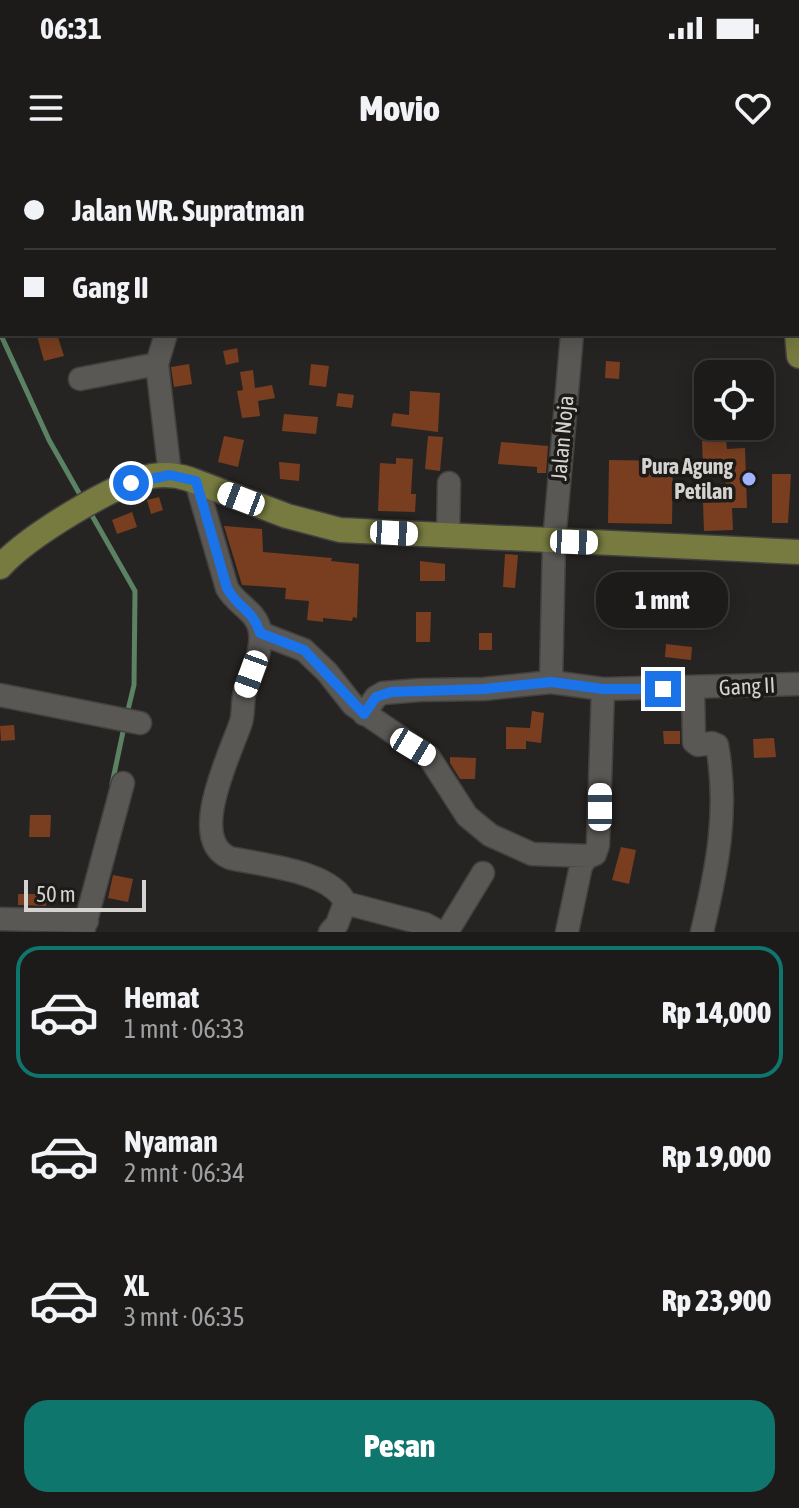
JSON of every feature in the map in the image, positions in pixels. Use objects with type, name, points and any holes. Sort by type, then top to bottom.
[{"type":"main road","points":[[797,336],[799,356]]},
{"type":"main road","points":[[0,567],[26,542],[89,505],[131,483],[170,475],[196,481],[326,528],[554,542],[799,552]]},
{"type":"street","points":[[165,336],[157,364],[170,475]]},
{"type":"street","name":"Jalan Noja","points":[[551,682],[554,542],[572,336]]},
{"type":"street","points":[[80,379],[157,364]]},
{"type":"street","points":[[196,481],[227,588],[234,599],[253,614],[260,633],[258,656],[244,693],[241,720],[225,761],[212,816],[211,832],[221,854],[317,879],[337,889],[345,903],[387,924],[425,924],[440,932]]},
{"type":"street","points":[[448,536],[449,483]]},
{"type":"street","points":[[260,633],[304,650],[364,714],[433,760],[467,816],[490,835],[532,854],[595,854],[598,845],[603,689]]},
{"type":"street","name":"Gang II","points":[[364,714],[376,697],[383,693],[484,689],[551,682],[603,689],[799,684]]},
{"type":"street","points":[[693,688],[694,742],[698,745],[717,745],[721,785],[719,860],[702,932]]},
{"type":"street","points":[[0,695],[132,722]]},
{"type":"street","points":[[0,919],[82,924],[123,783]]},
{"type":"street","points":[[567,932],[578,874],[589,856]]},
{"type":"street","points":[[447,932],[483,873]]},
{"type":"street","points":[[330,932],[337,924],[345,903]]},
{"type":"building","points":[[37,336],[58,336],[64,356],[44,361]]},
{"type":"building","points":[[237,348],[239,362],[226,365],[223,351]]},
{"type":"building","points":[[606,361],[620,362],[619,379],[605,378]]},
{"type":"building","points":[[189,364],[192,384],[174,387],[171,367]]},
{"type":"building","points":[[311,364],[329,366],[326,387],[309,385]]},
{"type":"building","points":[[253,370],[255,388],[272,385],[275,398],[258,401],[260,416],[242,418],[237,391],[243,390],[240,372]]},
{"type":"building","points":[[410,391],[440,393],[438,432],[391,426],[393,413],[409,415]]},
{"type":"building","points":[[338,393],[354,395],[352,408],[336,406]]},
{"type":"building","points":[[284,414],[318,417],[316,434],[282,431]]},
{"type":"building","points":[[224,436],[244,440],[238,467],[218,462]]},
{"type":"building","points":[[428,436],[443,437],[440,471],[425,469]]},
{"type":"building","points":[[726,440],[727,449],[745,448],[747,508],[732,508],[733,530],[704,531],[703,503],[726,502],[725,465],[703,466],[702,441]]},
{"type":"building","points":[[501,442],[548,446],[546,473],[537,473],[537,467],[498,464]]},
{"type":"building","points":[[396,458],[413,459],[411,494],[416,494],[415,512],[378,511],[380,463],[396,464]]},
{"type":"building","points":[[609,460],[673,461],[672,524],[608,523]]},
{"type":"building","points":[[279,462],[300,464],[299,481],[280,479]]},
{"type":"building","points":[[772,474],[791,474],[788,523],[772,523]]},
{"type":"building","points":[[159,497],[163,510],[151,514],[147,500]]},
{"type":"building","points":[[132,512],[137,527],[117,534],[112,520]]},
{"type":"building","points":[[224,526],[262,529],[263,552],[332,558],[331,561],[359,564],[357,618],[353,617],[352,621],[307,620],[309,601],[285,599],[286,588],[242,585]]},
{"type":"building","points":[[505,554],[518,555],[515,588],[503,587]]},
{"type":"building","points":[[420,561],[445,564],[445,581],[420,581]]},
{"type":"building","points":[[416,612],[431,612],[430,642],[416,642]]},
{"type":"building","points":[[479,633],[492,633],[492,650],[479,650]]},
{"type":"building","points":[[666,644],[692,647],[691,660],[665,657]]},
{"type":"building","points":[[532,711],[544,713],[541,743],[526,741],[526,749],[506,749],[506,727],[530,728]]},
{"type":"building","points":[[14,725],[15,740],[1,741],[0,726]]},
{"type":"building","points":[[663,731],[680,731],[680,744],[664,744]]},
{"type":"building","points":[[774,738],[776,757],[754,758],[753,739]]},
{"type":"building","points":[[450,757],[476,758],[475,779],[460,779],[450,763]]},
{"type":"building","points":[[30,815],[51,815],[50,837],[29,837]]},
{"type":"building","points":[[621,847],[636,850],[629,884],[612,880]]},
{"type":"building","points":[[113,875],[133,879],[128,902],[108,898]]},
{"type":"building","points":[[18,894],[46,894],[46,906],[18,905]]},
{"type":"waterway","points":[[1,336],[49,440],[83,500]]},
{"type":"waterway","points":[[90,512],[135,591],[134,685],[127,714]]},
{"type":"waterway","points":[[112,784],[124,727]]},
{"type":"place","name":"Pura Agung Petilan","points":[[749,479]]},
{"type":"route","points":[[131,483],[170,475],[196,481],[227,588],[234,599],[253,614],[260,633],[304,650],[364,714],[376,697],[391,692],[484,689],[551,682],[571,687],[663,689]]}]
